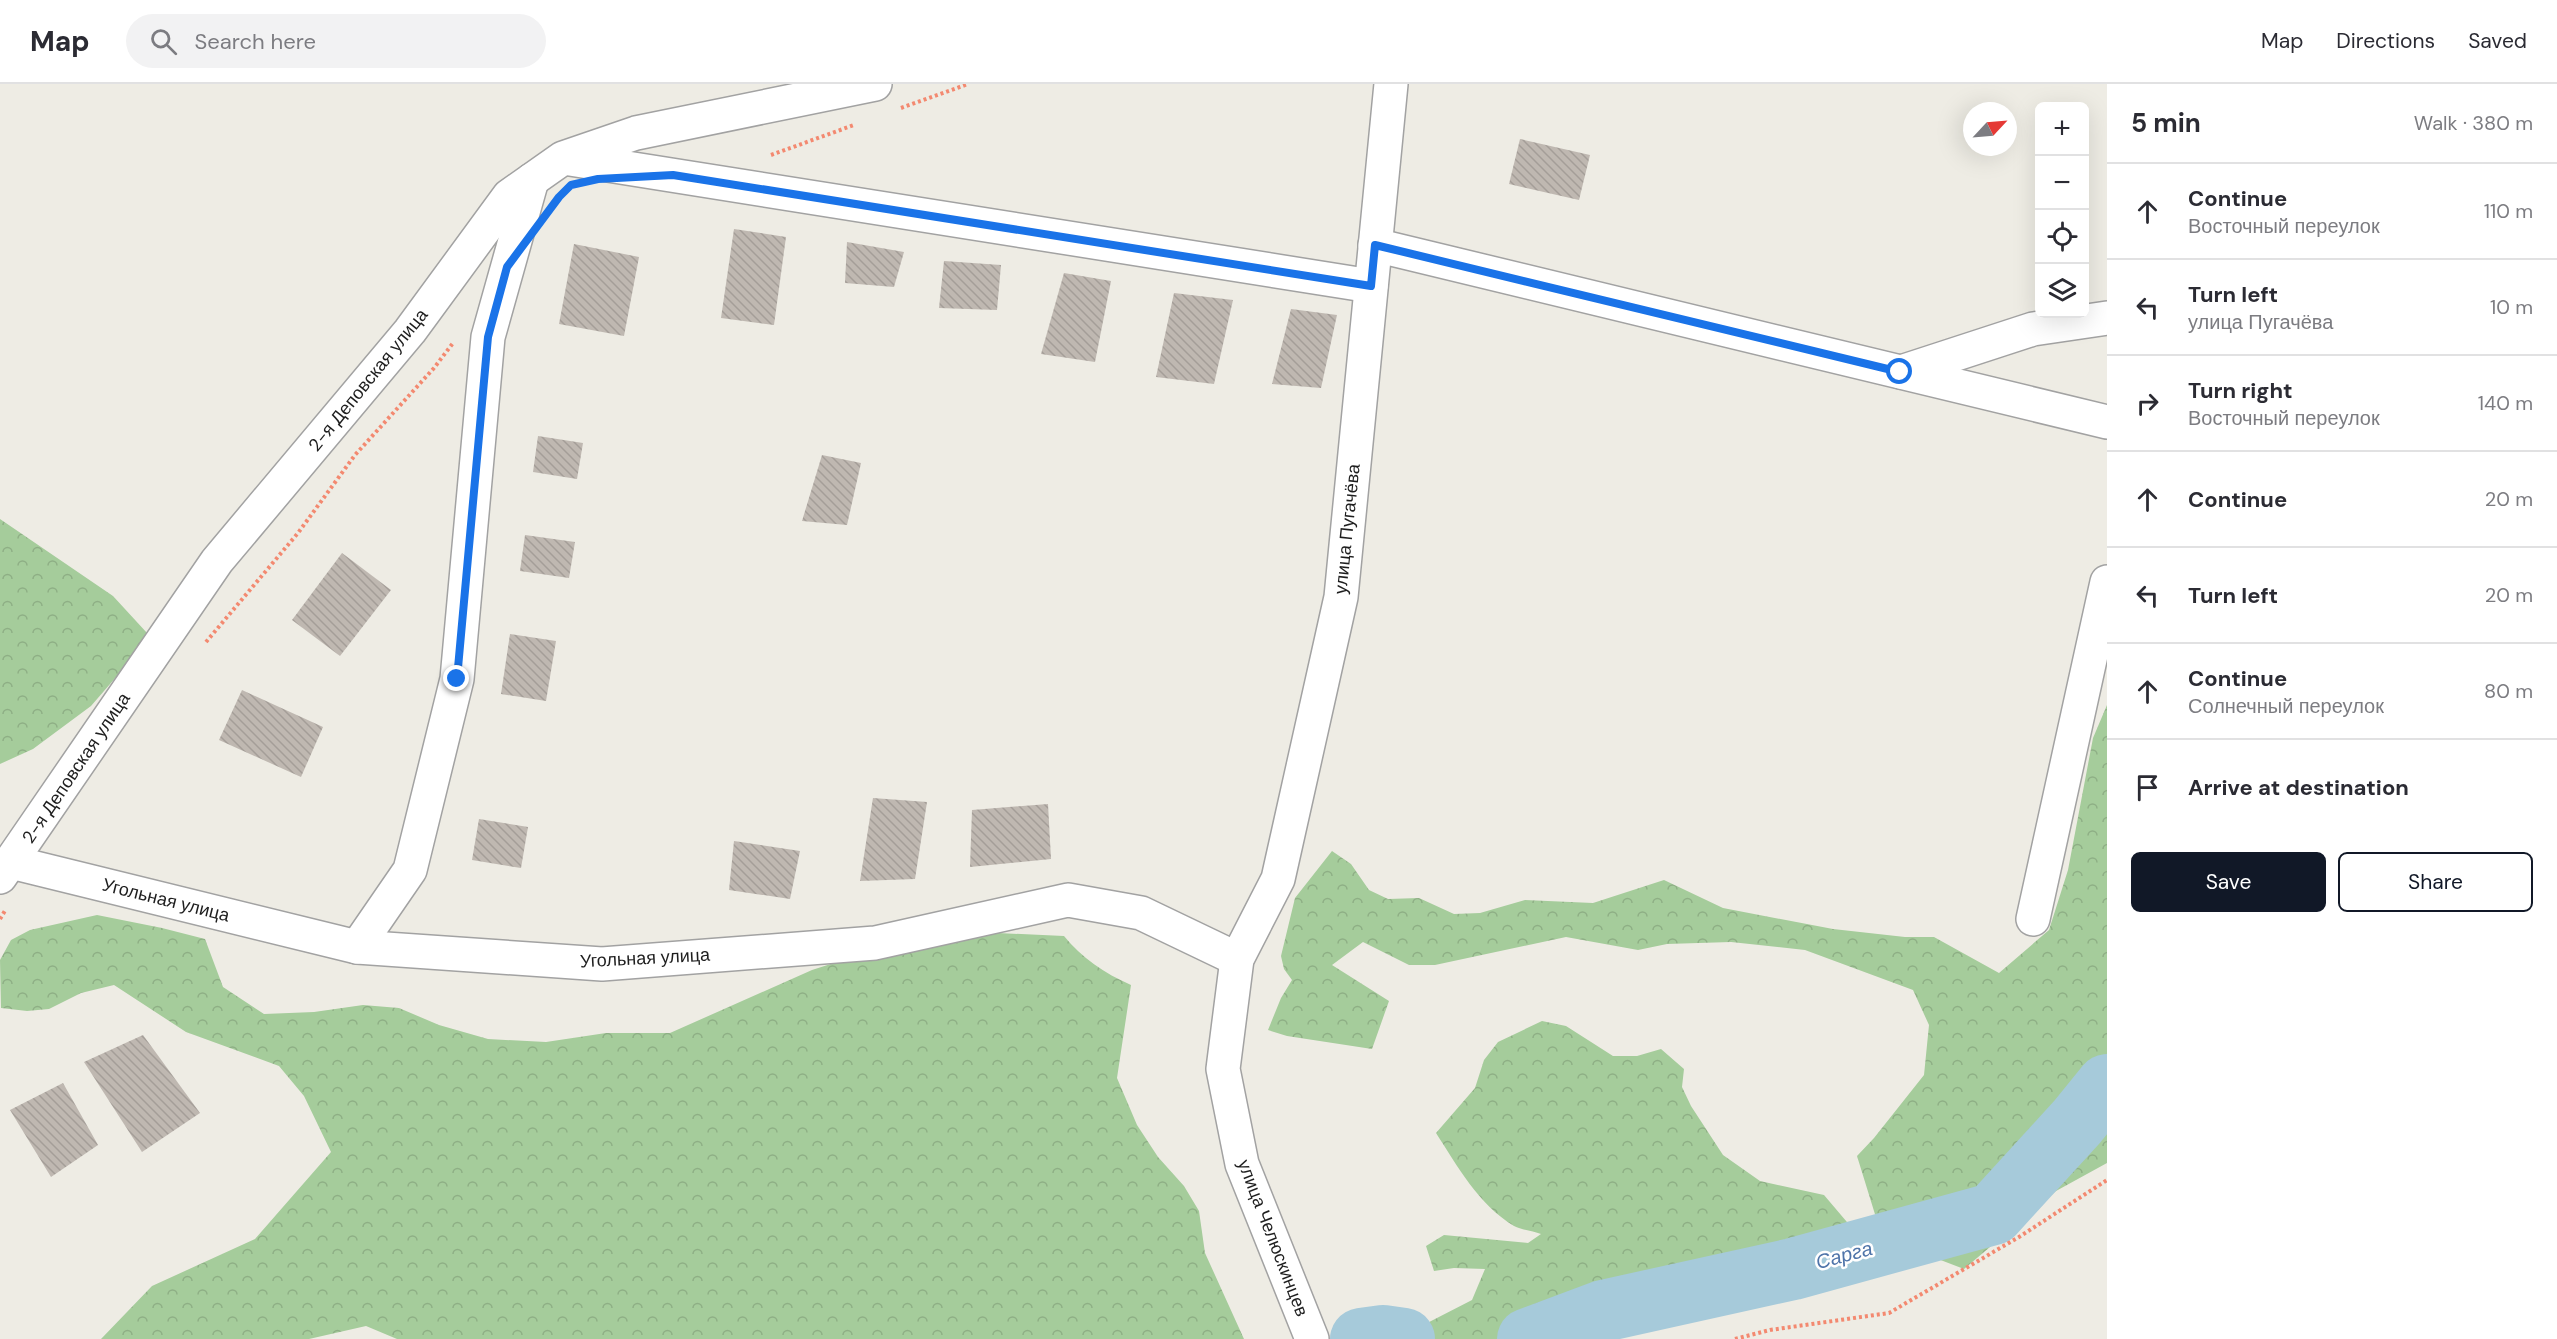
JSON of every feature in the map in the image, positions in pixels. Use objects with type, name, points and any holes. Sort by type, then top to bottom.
[{"type":"street","name":"2-я Деповская улица","points":[[11,868],[217,561],[410,331],[509,196],[563,158],[636,133],[875,84]]},
{"type":"street","name":"улица Пугачёва","points":[[1237,959],[1278,879],[1341,597],[1391,84]]},
{"type":"street","points":[[563,158],[1371,286]]},
{"type":"street","points":[[357,947],[410,870],[457,679],[488,337],[532,180]]},
{"type":"street","points":[[1375,245],[2107,422]]},
{"type":"street","points":[[1900,372],[2033,329],[2107,318]]},
{"type":"street","points":[[2033,919],[2107,582]]},
{"type":"street","name":"Угольная улица","points":[[11,868],[357,947],[602,964],[875,943],[1068,900],[1141,913],[1237,959]]},
{"type":"street","name":"улица Челюскинцев","points":[[1237,959],[1223,1069],[1242,1164],[1312,1339]]},
{"type":"path","points":[[892,112],[968,84]]},
{"type":"path","points":[[761,159],[859,124]]},
{"type":"path","points":[[201,648],[298,533],[355,455],[434,368],[459,335]]},
{"type":"path","points":[[0,919],[11,868]]},
{"type":"path","points":[[1735,1339],[1770,1330],[1889,1313],[2019,1237],[2107,1180]]},
{"type":"green space","points":[[0,519],[113,596],[159,646],[149,639],[91,706],[33,749],[0,764]]},
{"type":"green space","points":[[2107,705],[2107,1163],[2056,1191],[1964,1269],[1904,1246],[1878,1224],[1857,1156],[1924,1075],[1929,1025],[1913,990],[1805,950],[1731,942],[1667,944],[1638,950],[1566,937],[1435,965],[1409,965],[1363,942],[1332,965],[1389,1001],[1372,1049],[1287,1036],[1268,1030],[1281,998],[1292,980],[1284,969],[1281,956],[1295,898],[1332,851],[1351,864],[1369,890],[1388,899],[1419,898],[1454,914],[1480,913],[1525,900],[1593,903],[1664,880],[1723,908],[1833,929],[1905,937],[1934,937],[1999,973],[2049,930],[2068,870],[2093,738]]},
{"type":"green space","points":[[97,915],[205,939],[223,987],[264,1014],[314,1012],[363,1005],[399,1008],[439,1025],[488,1039],[546,1042],[606,1033],[670,1033],[812,970],[840,961],[998,933],[1064,936],[1094,964],[1131,985],[1117,1078],[1137,1125],[1158,1157],[1184,1186],[1199,1211],[1205,1253],[1244,1339],[397,1339],[366,1326],[309,1339],[101,1339],[152,1286],[255,1239],[331,1152],[304,1096],[279,1066],[186,1032],[114,985],[81,993],[49,1009],[27,1011],[1,1008],[0,960],[11,940],[30,930]]},
{"type":"green space","points":[[1542,1021],[1566,1026],[1613,1056],[1637,1056],[1661,1049],[1684,1069],[1682,1087],[1691,1106],[1723,1155],[1760,1181],[1824,1195],[1869,1248],[1833,1285],[1783,1298],[1760,1287],[1713,1287],[1665,1317],[1636,1318],[1613,1294],[1582,1307],[1568,1339],[1363,1339],[1398,1338],[1472,1300],[1485,1269],[1454,1268],[1434,1271],[1426,1246],[1444,1235],[1528,1243],[1541,1234],[1514,1226],[1490,1207],[1461,1172],[1436,1133],[1475,1088],[1484,1060],[1498,1042]]},
{"type":"building","points":[[1520,139],[1590,155],[1579,200],[1509,184]]},
{"type":"building","points":[[734,229],[786,237],[774,325],[721,318]]},
{"type":"building","points":[[847,242],[904,252],[894,287],[845,283]]},
{"type":"building","points":[[574,244],[639,257],[624,336],[559,324]]},
{"type":"building","points":[[944,261],[1001,265],[997,310],[939,308]]},
{"type":"building","points":[[1064,273],[1111,281],[1095,362],[1041,354]]},
{"type":"building","points":[[1174,293],[1233,300],[1214,384],[1156,377]]},
{"type":"building","points":[[1291,309],[1337,315],[1321,388],[1272,384]]},
{"type":"building","points":[[538,436],[583,443],[577,479],[533,472]]},
{"type":"building","points":[[822,455],[861,463],[847,525],[802,521]]},
{"type":"building","points":[[525,535],[575,542],[569,578],[520,571]]},
{"type":"building","points":[[342,553],[391,590],[340,656],[292,620]]},
{"type":"building","points":[[510,634],[556,641],[546,701],[501,694]]},
{"type":"building","points":[[242,690],[323,727],[301,777],[219,740]]},
{"type":"building","points":[[873,798],[927,802],[915,879],[860,881]]},
{"type":"building","points":[[1048,804],[1051,859],[970,867],[972,810]]},
{"type":"building","points":[[479,819],[528,827],[521,868],[472,860]]},
{"type":"building","points":[[734,841],[800,851],[790,899],[729,890]]},
{"type":"building","points":[[143,1035],[200,1113],[142,1152],[84,1062]]},
{"type":"building","points":[[63,1083],[98,1145],[51,1177],[10,1110]]},
{"type":"waterway","name":"Сарга","points":[[1528,1339],[1603,1311],[1793,1269],[1993,1214],[2077,1122],[2107,1085]]},
{"type":"waterway","name":"Сарга","points":[[1361,1339],[1383,1336],[1404,1339]]},
{"type":"route","points":[[457,679],[488,337],[507,267],[559,197],[571,185],[598,179],[673,175],[1371,286],[1375,245],[1900,372]]}]
